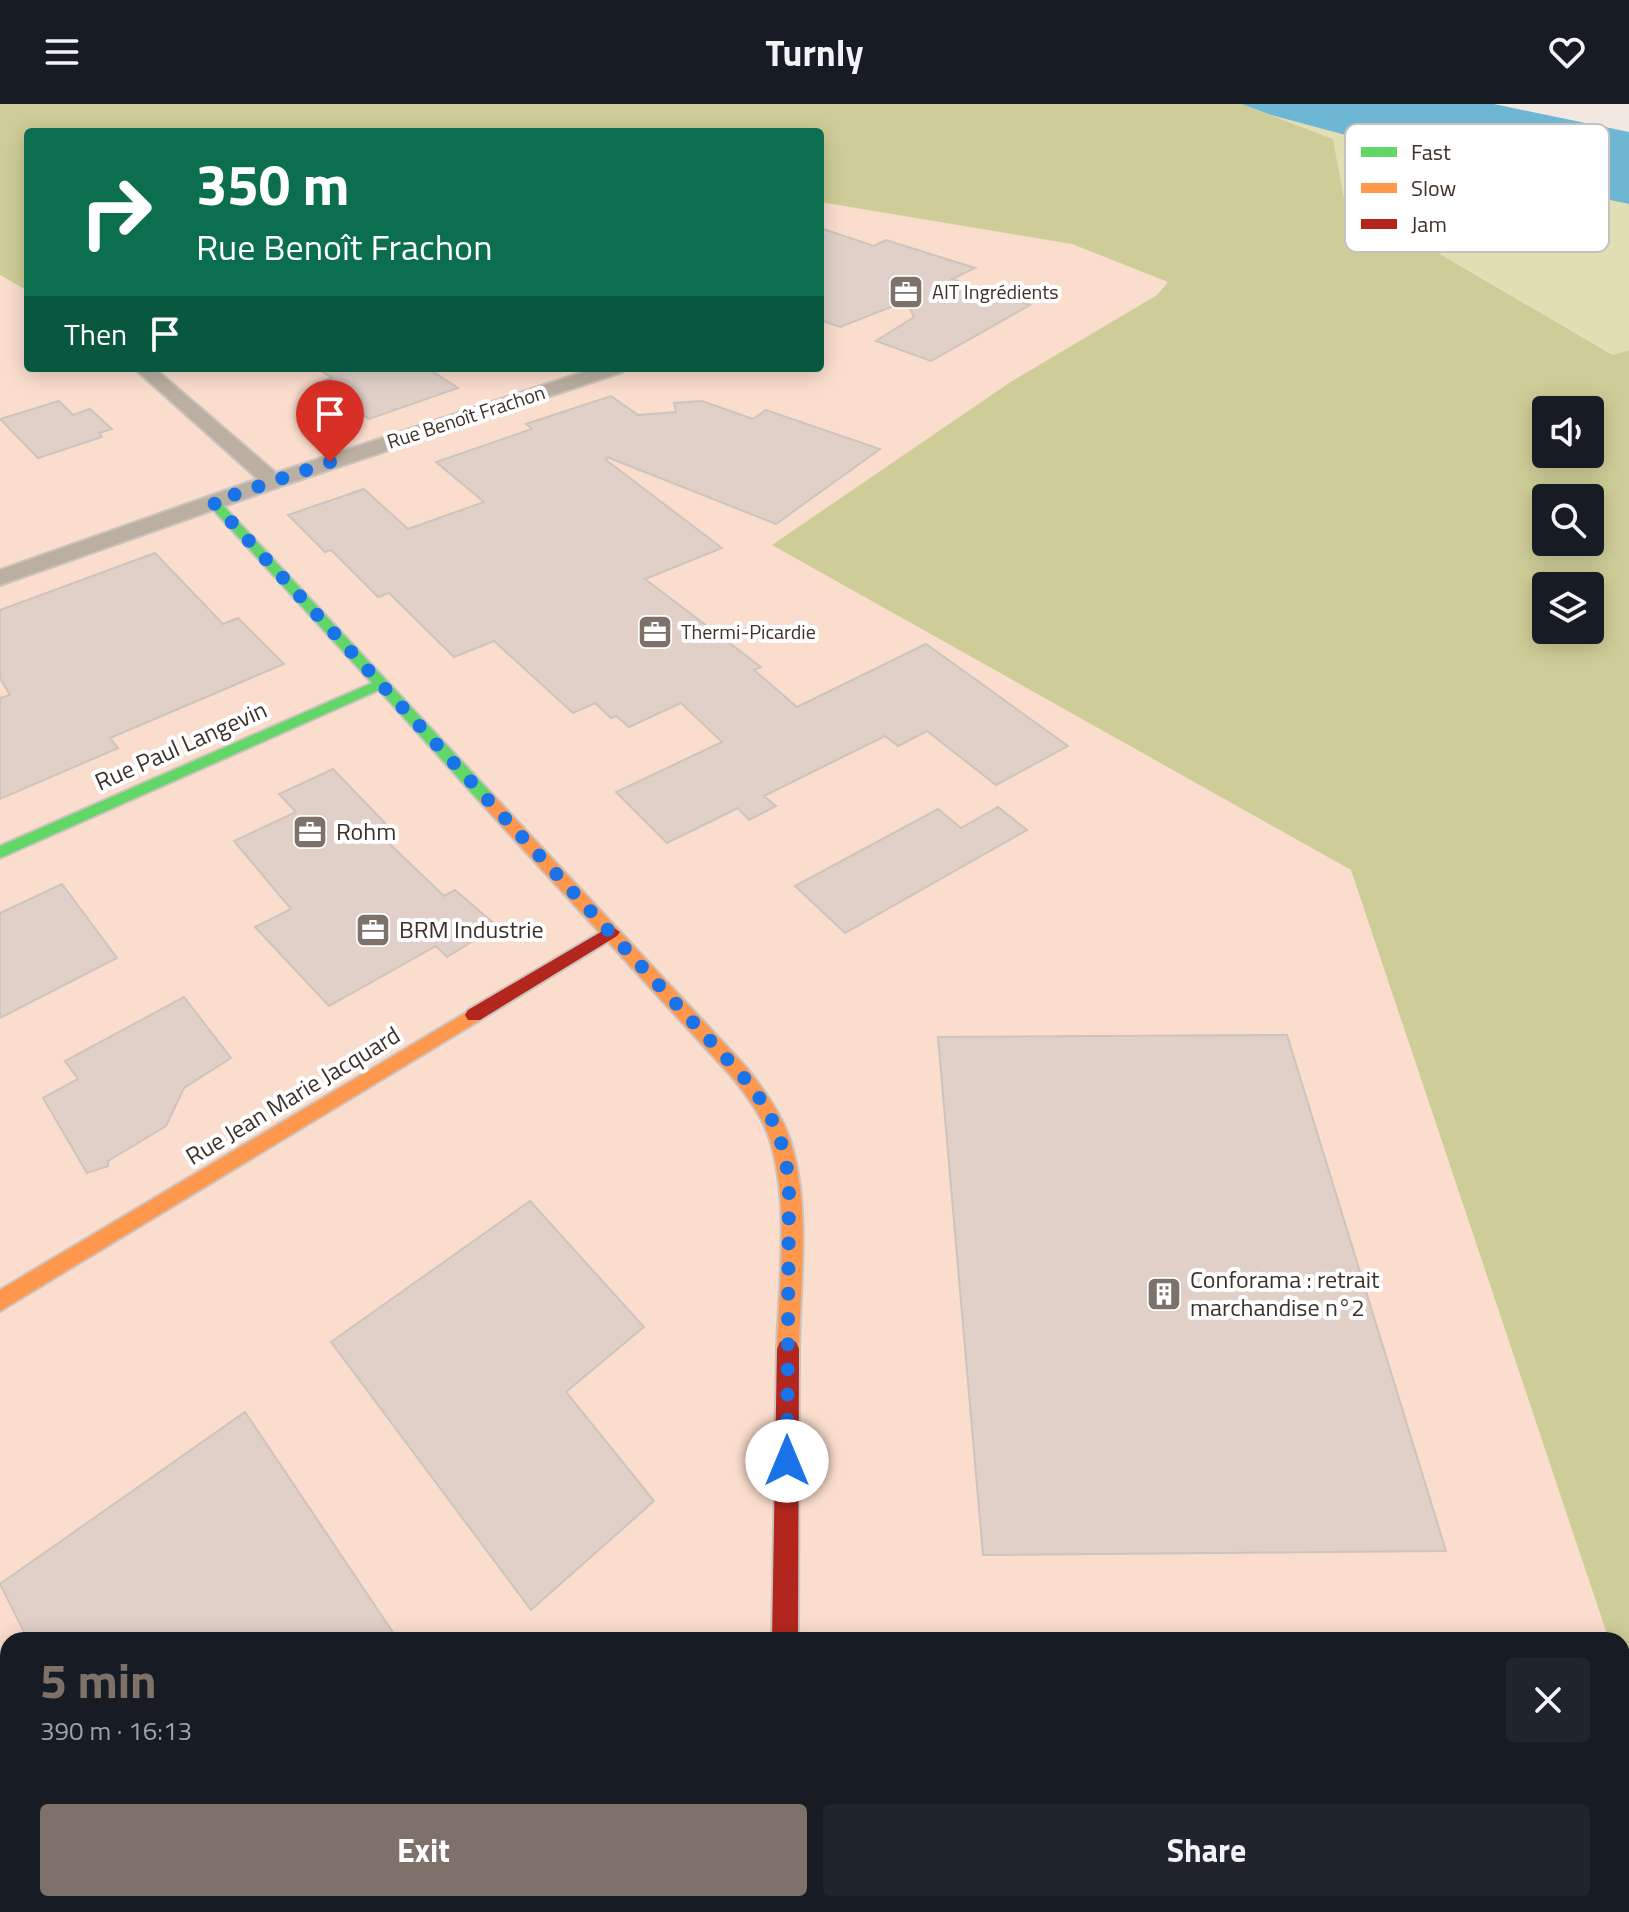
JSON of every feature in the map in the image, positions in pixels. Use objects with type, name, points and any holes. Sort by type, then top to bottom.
[{"type":"street","points":[[148,372],[273,481]]},
{"type":"street","name":"Rue Benoît Frachon","points":[[0,578],[273,481],[603,372]]},
{"type":"street","points":[[213,502],[753,1088],[773,1119],[784,1148],[789,1191],[785,1632]]},
{"type":"street","name":"Rue Paul Langevin","points":[[0,852],[381,684]]},
{"type":"street","name":"Rue Jean Marie Jacquard","points":[[0,1301],[611,932]]},
{"type":"shaded area","points":[[0,104],[1241,104],[1333,139],[1345,199],[1345,252],[1437,252],[1613,355],[1629,350],[1629,1632],[1606,1632],[1351,870],[772,545],[1012,381],[1157,295],[1168,282],[1072,244],[824,203],[824,128],[24,128],[24,289],[0,275]]},
{"type":"shaded area","points":[[1271,115],[1345,133],[1345,199],[1333,139]]},
{"type":"shaded area","points":[[1609,199],[1629,204],[1629,350],[1614,355],[1437,252],[1609,252]]},
{"type":"shaded area","points":[[824,203],[1072,244],[1168,282],[1157,295],[1012,381],[773,545],[1351,870],[1606,1632],[0,1632],[0,275],[24,289],[24,372],[824,372]]},
{"type":"water","points":[[1241,104],[1494,104],[1590,124],[1345,124],[1345,135]]},
{"type":"water","points":[[1609,128],[1629,132],[1629,204],[1609,200]]},
{"type":"building","name":"AIT Ingrédients","points":[[824,229],[874,246],[886,240],[975,268],[952,279],[1030,305],[931,361],[876,341],[914,317],[906,301],[840,327],[824,321]]},
{"type":"building","points":[[323,372],[433,372],[458,388],[369,419],[317,383],[332,378]]},
{"type":"building","points":[[611,396],[638,415],[676,412],[674,403],[702,401],[753,419],[766,410],[880,449],[776,524],[607,457],[606,460],[722,548],[645,579],[761,667],[754,670],[797,707],[926,644],[1068,746],[996,785],[927,731],[898,746],[885,736],[764,796],[776,806],[749,820],[738,808],[667,843],[616,792],[722,742],[681,703],[629,727],[616,716],[611,718],[595,703],[573,713],[494,641],[454,657],[389,593],[378,597],[331,550],[325,552],[288,515],[364,489],[408,529],[484,502],[436,462],[532,429],[526,424]]},
{"type":"building","points":[[59,401],[73,415],[90,409],[112,429],[99,433],[102,437],[38,458],[0,419]]},
{"type":"building","points":[[155,553],[223,624],[238,618],[284,664],[110,738],[118,748],[0,799],[0,698],[10,695],[0,678],[0,610]]},
{"type":"building","points":[[333,769],[385,823],[374,829],[444,896],[455,890],[497,926],[447,957],[436,946],[329,1006],[255,927],[291,909],[234,841],[296,812],[279,794]]},
{"type":"building","points":[[998,807],[1027,830],[845,933],[795,886],[938,809],[961,828]]},
{"type":"building","points":[[62,884],[117,958],[0,1018],[0,913]]},
{"type":"building","points":[[184,997],[231,1058],[184,1088],[166,1126],[108,1161],[108,1166],[87,1173],[43,1098],[78,1079],[65,1061]]},
{"type":"building","name":"Conforama : retrait marchandise n°2","points":[[1287,1035],[1446,1551],[983,1555],[938,1037]]},
{"type":"building","points":[[530,1201],[644,1327],[566,1392],[654,1501],[531,1610],[331,1342]]},
{"type":"building","points":[[245,1412],[393,1632],[24,1632],[0,1584]]},
{"type":"traffic: fast","points":[[213,502],[487,799]]},
{"type":"traffic: fast","points":[[0,852],[381,684]]},
{"type":"traffic: slow","points":[[487,799],[739,1072],[768,1113],[780,1140],[789,1187],[788,1349]]},
{"type":"traffic: slow","points":[[0,1301],[474,1015]]},
{"type":"traffic: jam","points":[[474,1015],[611,932]]},
{"type":"traffic: jam","points":[[785,1632],[788,1349]]},
{"type":"place","name":"AIT Ingrédients","points":[[906,292]]},
{"type":"place","name":"Thermi-Picardie","points":[[655,632]]},
{"type":"place","name":"Rohm","points":[[310,832]]},
{"type":"place","name":"BRM Industrie","points":[[373,930]]},
{"type":"place","name":"Conforama : retrait marchandise n°2","points":[[1164,1294]]},
{"type":"route","points":[[330,462],[213,502],[739,1072],[764,1103],[781,1135],[789,1191],[787,1461]]}]
